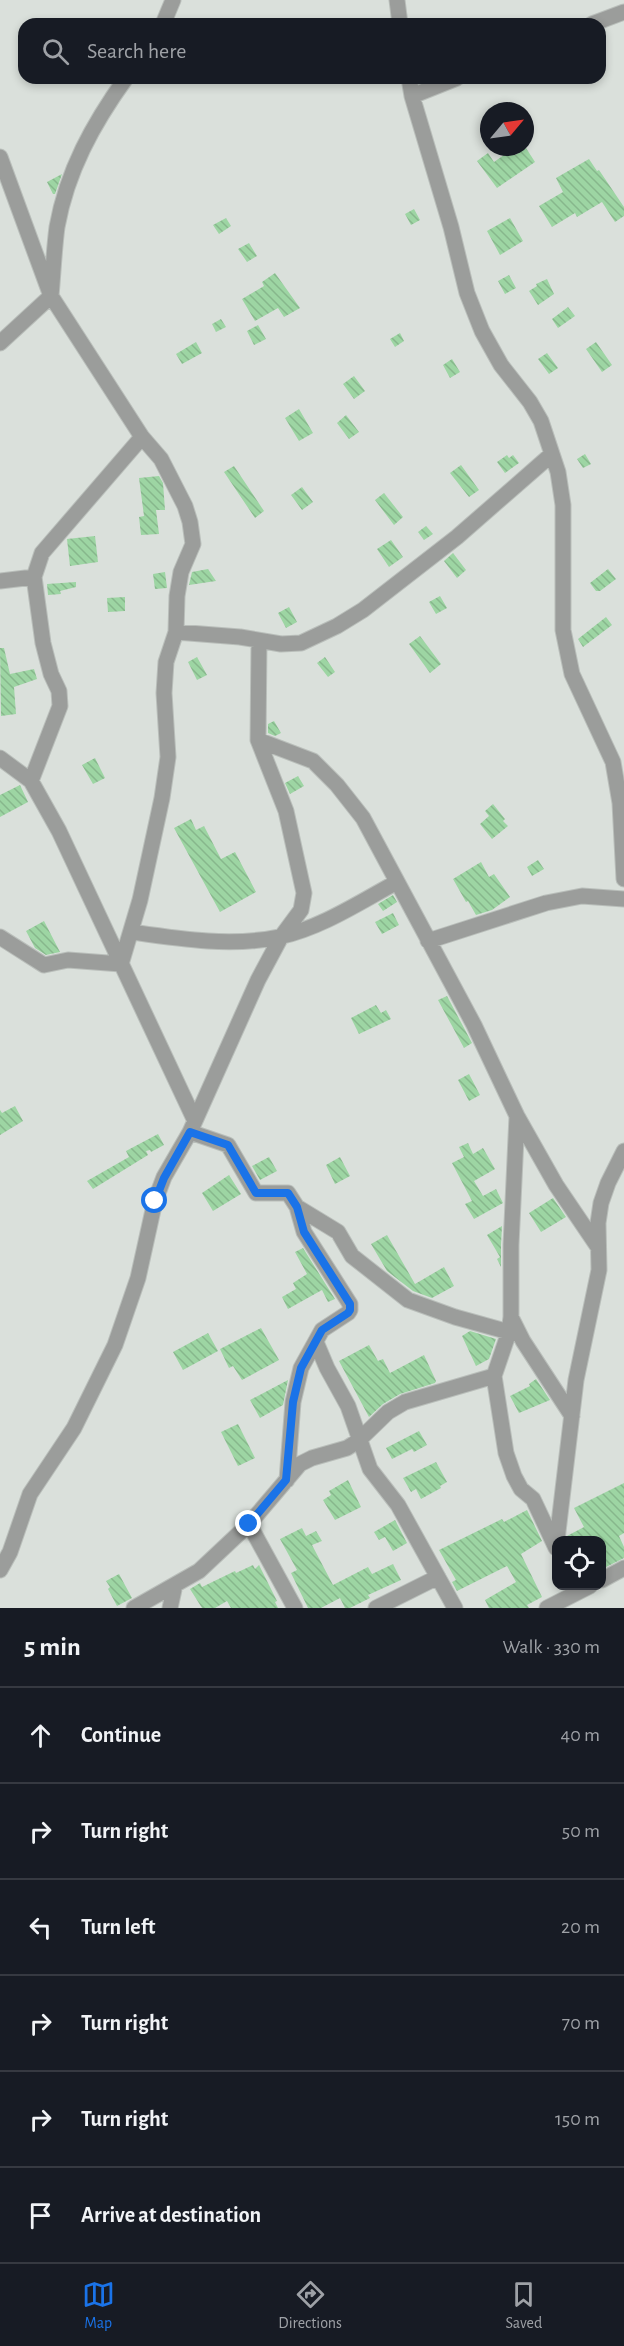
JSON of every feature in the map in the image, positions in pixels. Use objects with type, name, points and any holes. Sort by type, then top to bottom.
[{"type":"street","points":[[166,18],[173,0]]},
{"type":"street","points":[[397,0],[399,18]]},
{"type":"street","points":[[606,19],[624,12]]},
{"type":"street","points":[[0,343],[51,296],[57,227],[68,186],[88,136],[122,84]]},
{"type":"street","points":[[410,84],[451,227],[467,293],[482,331],[501,365],[530,402],[541,421],[558,472],[563,505],[563,630],[572,674],[614,762],[620,803],[624,879]]},
{"type":"street","points":[[412,96],[442,84]]},
{"type":"street","points":[[0,157],[51,296],[142,437],[161,459],[185,506],[190,522],[193,544],[182,572],[177,596],[176,632],[166,662],[164,693],[168,758],[149,861],[122,963]]},
{"type":"street","points":[[31,781],[60,706],[60,691],[51,674],[43,643],[34,577],[42,553],[142,437]]},
{"type":"street","points":[[176,632],[240,637],[281,644],[301,643],[337,626],[363,610],[457,537],[552,454]]},
{"type":"street","points":[[0,581],[34,577]]},
{"type":"street","points":[[0,1570],[10,1551],[30,1494],[74,1428],[114,1345],[138,1278],[155,1201],[164,1178],[193,1127],[258,980],[281,937],[301,910],[304,893],[286,811],[258,740],[259,642]]},
{"type":"street","points":[[258,740],[313,762],[337,785],[363,818],[474,1025],[517,1116],[556,1185],[598,1247]]},
{"type":"street","points":[[0,758],[31,781],[59,831],[122,963],[193,1127],[228,1145],[256,1193],[288,1193],[297,1207],[304,1232],[351,1307],[348,1313],[322,1330],[301,1368],[296,1383],[286,1480]]},
{"type":"street","points":[[132,932],[183,940],[235,942],[281,937],[324,921],[397,882]]},
{"type":"street","points":[[428,940],[546,903],[582,896],[624,899]]},
{"type":"street","points":[[0,938],[44,965],[68,960],[122,963]]},
{"type":"street","points":[[517,1116],[511,1245],[511,1317],[509,1332],[494,1376],[504,1444],[514,1476],[521,1489],[532,1499],[552,1540]]},
{"type":"street","points":[[557,1536],[576,1380],[597,1286],[598,1224],[601,1203],[624,1151]]},
{"type":"street","points":[[297,1207],[338,1232],[352,1256],[408,1300],[455,1317],[509,1332]]},
{"type":"street","points":[[511,1317],[523,1341],[572,1416]]},
{"type":"street","points":[[316,1342],[348,1406],[358,1441],[370,1469],[398,1505],[456,1608]]},
{"type":"street","points":[[134,1608],[199,1571],[249,1524],[295,1468],[312,1458],[338,1452],[358,1441],[395,1407],[494,1376]]},
{"type":"street","points":[[249,1524],[295,1608]]},
{"type":"street","points":[[606,1578],[624,1568]]},
{"type":"street","points":[[376,1608],[438,1577]]},
{"type":"street","points":[[170,1608],[175,1585]]},
{"type":"street","points":[[547,1608],[571,1590],[580,1608]]},
{"type":"building","points":[[484,156],[490,156],[494,162],[502,156],[531,156],[535,162],[497,188],[477,161]]},
{"type":"building","points":[[589,159],[624,207],[624,216],[615,222],[602,202],[577,217],[575,213],[552,227],[539,206],[563,192],[556,178]]},
{"type":"building","points":[[62,174],[55,194],[53,194],[47,182]]},
{"type":"building","points":[[414,209],[420,220],[411,225],[405,214]]},
{"type":"building","points":[[226,218],[231,226],[219,234],[213,225]]},
{"type":"building","points":[[510,218],[523,241],[500,255],[487,231]]},
{"type":"building","points":[[249,243],[257,256],[247,262],[238,249]]},
{"type":"building","points":[[275,273],[300,308],[284,317],[278,308],[255,321],[242,299],[264,286],[262,282]]},
{"type":"building","points":[[509,275],[516,288],[505,294],[498,281]]},
{"type":"building","points":[[547,279],[554,294],[538,305],[529,291],[537,286],[536,284]]},
{"type":"building","points":[[568,307],[575,316],[558,328],[552,319]]},
{"type":"building","points":[[221,319],[226,327],[216,332],[212,324]]},
{"type":"building","points":[[258,325],[266,339],[254,345],[247,331]]},
{"type":"building","points":[[400,333],[404,341],[395,347],[390,339]]},
{"type":"building","points":[[196,342],[202,353],[182,364],[176,354]]},
{"type":"building","points":[[596,342],[612,365],[602,372],[586,349]]},
{"type":"building","points":[[547,353],[558,368],[549,374],[538,359]]},
{"type":"building","points":[[452,359],[460,372],[450,378],[443,365]]},
{"type":"building","points":[[354,376],[365,391],[354,399],[343,384]]},
{"type":"building","points":[[299,409],[313,433],[299,441],[285,418]]},
{"type":"building","points":[[346,415],[359,432],[349,439],[337,423]]},
{"type":"building","points":[[585,454],[591,464],[583,468],[577,459]]},
{"type":"building","points":[[507,455],[509,458],[513,455],[519,463],[505,473],[497,462]]},
{"type":"building","points":[[461,465],[479,490],[469,497],[450,473]]},
{"type":"building","points":[[234,466],[264,511],[255,518],[224,472]]},
{"type":"building","points":[[159,476],[163,483],[165,510],[156,510],[159,534],[141,535],[139,517],[144,516],[139,478]]},
{"type":"building","points":[[302,487],[313,502],[302,510],[291,495]]},
{"type":"building","points":[[384,493],[403,517],[394,525],[375,500]]},
{"type":"building","points":[[426,526],[433,534],[424,540],[418,532]]},
{"type":"building","points":[[95,536],[98,562],[70,566],[67,539]]},
{"type":"building","points":[[391,540],[403,557],[389,567],[377,549]]},
{"type":"building","points":[[453,553],[466,570],[457,578],[444,561]]},
{"type":"building","points":[[208,569],[216,581],[189,585],[192,572]]},
{"type":"building","points":[[608,569],[616,579],[600,591],[596,591],[590,583]]},
{"type":"building","points":[[165,572],[167,588],[155,589],[153,574]]},
{"type":"building","points":[[76,582],[76,587],[60,591],[61,594],[48,595],[47,584]]},
{"type":"building","points":[[440,596],[447,608],[436,614],[429,602]]},
{"type":"building","points":[[125,597],[125,611],[108,612],[107,598]]},
{"type":"building","points":[[289,607],[297,622],[286,628],[278,613]]},
{"type":"building","points":[[606,617],[612,625],[583,647],[578,639]]},
{"type":"building","points":[[420,636],[441,664],[430,673],[409,644]]},
{"type":"building","points":[[0,648],[4,648],[10,674],[34,669],[37,679],[14,687],[16,714],[1,716]]},
{"type":"building","points":[[197,657],[207,675],[197,680],[188,662]]},
{"type":"building","points":[[325,657],[335,672],[328,677],[317,663]]},
{"type":"building","points":[[274,721],[281,733],[275,736],[268,733],[268,724]]},
{"type":"building","points":[[95,758],[105,778],[93,784],[82,765]]},
{"type":"building","points":[[298,776],[304,786],[290,794],[285,783]]},
{"type":"building","points":[[20,785],[28,802],[0,817],[0,795]]},
{"type":"building","points":[[493,804],[508,826],[492,839],[480,824],[489,816],[485,811]]},
{"type":"building","points":[[191,819],[196,830],[204,826],[221,859],[235,852],[256,892],[220,912],[174,828]]},
{"type":"building","points":[[538,860],[544,869],[532,876],[527,867]]},
{"type":"building","points":[[481,862],[489,877],[494,874],[510,897],[492,910],[476,915],[453,879]]},
{"type":"building","points":[[393,895],[397,902],[383,911],[378,904]]},
{"type":"building","points":[[393,913],[399,925],[382,934],[375,922]]},
{"type":"building","points":[[44,921],[60,952],[46,955],[35,948],[26,931]]},
{"type":"building","points":[[447,996],[472,1043],[464,1048],[438,1000]]},
{"type":"building","points":[[376,1005],[381,1013],[386,1010],[391,1019],[359,1034],[351,1018]]},
{"type":"building","points":[[469,1074],[480,1095],[469,1101],[458,1080]]},
{"type":"building","points":[[15,1106],[23,1121],[0,1135],[0,1110],[2,1113]]},
{"type":"building","points":[[158,1134],[164,1145],[151,1152],[146,1151],[148,1155],[93,1189],[87,1181],[129,1157],[126,1151]]},
{"type":"building","points":[[468,1143],[473,1154],[483,1148],[495,1169],[474,1181],[483,1196],[496,1189],[503,1203],[474,1219],[465,1204],[472,1201],[452,1163],[464,1157],[459,1147]]},
{"type":"building","points":[[269,1157],[277,1171],[260,1180],[252,1166]]},
{"type":"building","points":[[340,1157],[350,1176],[335,1184],[326,1165]]},
{"type":"building","points":[[229,1175],[241,1194],[213,1211],[202,1193]]},
{"type":"building","points":[[553,1198],[566,1217],[541,1232],[529,1213]]},
{"type":"building","points":[[502,1226],[501,1267],[497,1259],[500,1257],[487,1235]]},
{"type":"building","points":[[387,1235],[415,1284],[444,1267],[454,1286],[432,1298],[413,1291],[387,1271],[371,1244]]},
{"type":"building","points":[[303,1248],[335,1299],[328,1302],[322,1290],[288,1309],[282,1297],[296,1289],[293,1283],[307,1274],[295,1252]]},
{"type":"building","points":[[261,1328],[279,1360],[242,1380],[233,1366],[229,1368],[220,1349]]},
{"type":"building","points":[[470,1331],[496,1339],[489,1359],[476,1366],[462,1336]]},
{"type":"building","points":[[208,1333],[218,1351],[183,1370],[173,1352]]},
{"type":"building","points":[[369,1345],[378,1361],[383,1359],[390,1373],[424,1355],[435,1383],[400,1394],[383,1404],[369,1417],[339,1361]]},
{"type":"building","points":[[536,1379],[550,1400],[519,1413],[510,1396],[530,1386],[529,1384]]},
{"type":"building","points":[[288,1380],[283,1405],[260,1418],[250,1400]]},
{"type":"building","points":[[238,1424],[255,1458],[238,1466],[221,1432]]},
{"type":"building","points":[[419,1431],[427,1445],[414,1452],[412,1449],[392,1459],[386,1448]]},
{"type":"building","points":[[436,1462],[447,1482],[421,1499],[416,1489],[411,1492],[403,1478]]},
{"type":"building","points":[[348,1480],[361,1507],[335,1520],[323,1500],[331,1495],[329,1491]]},
{"type":"building","points":[[624,1483],[624,1533],[619,1536],[624,1547],[624,1558],[606,1567],[606,1536],[567,1536],[584,1527],[574,1508]]},
{"type":"building","points":[[527,1510],[542,1541],[521,1554],[542,1597],[527,1605],[529,1608],[489,1608],[485,1600],[516,1582],[507,1566],[457,1591],[452,1582],[456,1580],[439,1550],[502,1519],[504,1522]]},
{"type":"building","points":[[395,1520],[407,1543],[393,1551],[385,1537],[379,1540],[374,1532]]},
{"type":"building","points":[[302,1528],[306,1536],[316,1531],[322,1541],[312,1545],[333,1585],[368,1567],[372,1574],[393,1564],[401,1580],[368,1595],[370,1598],[350,1608],[345,1608],[340,1598],[321,1608],[308,1608],[291,1573],[297,1570],[280,1539]]},
{"type":"building","points":[[253,1565],[255,1569],[259,1565],[277,1601],[275,1602],[278,1608],[231,1608],[227,1601],[215,1608],[202,1608],[190,1589],[200,1583],[202,1587]]},
{"type":"building","points":[[119,1574],[132,1598],[117,1606],[106,1581]]},
{"type":"route","points":[[155,1201],[164,1178],[190,1132],[228,1145],[256,1193],[288,1193],[292,1198],[304,1232],[351,1307],[348,1313],[322,1330],[301,1368],[293,1402],[286,1480],[249,1524]]}]
